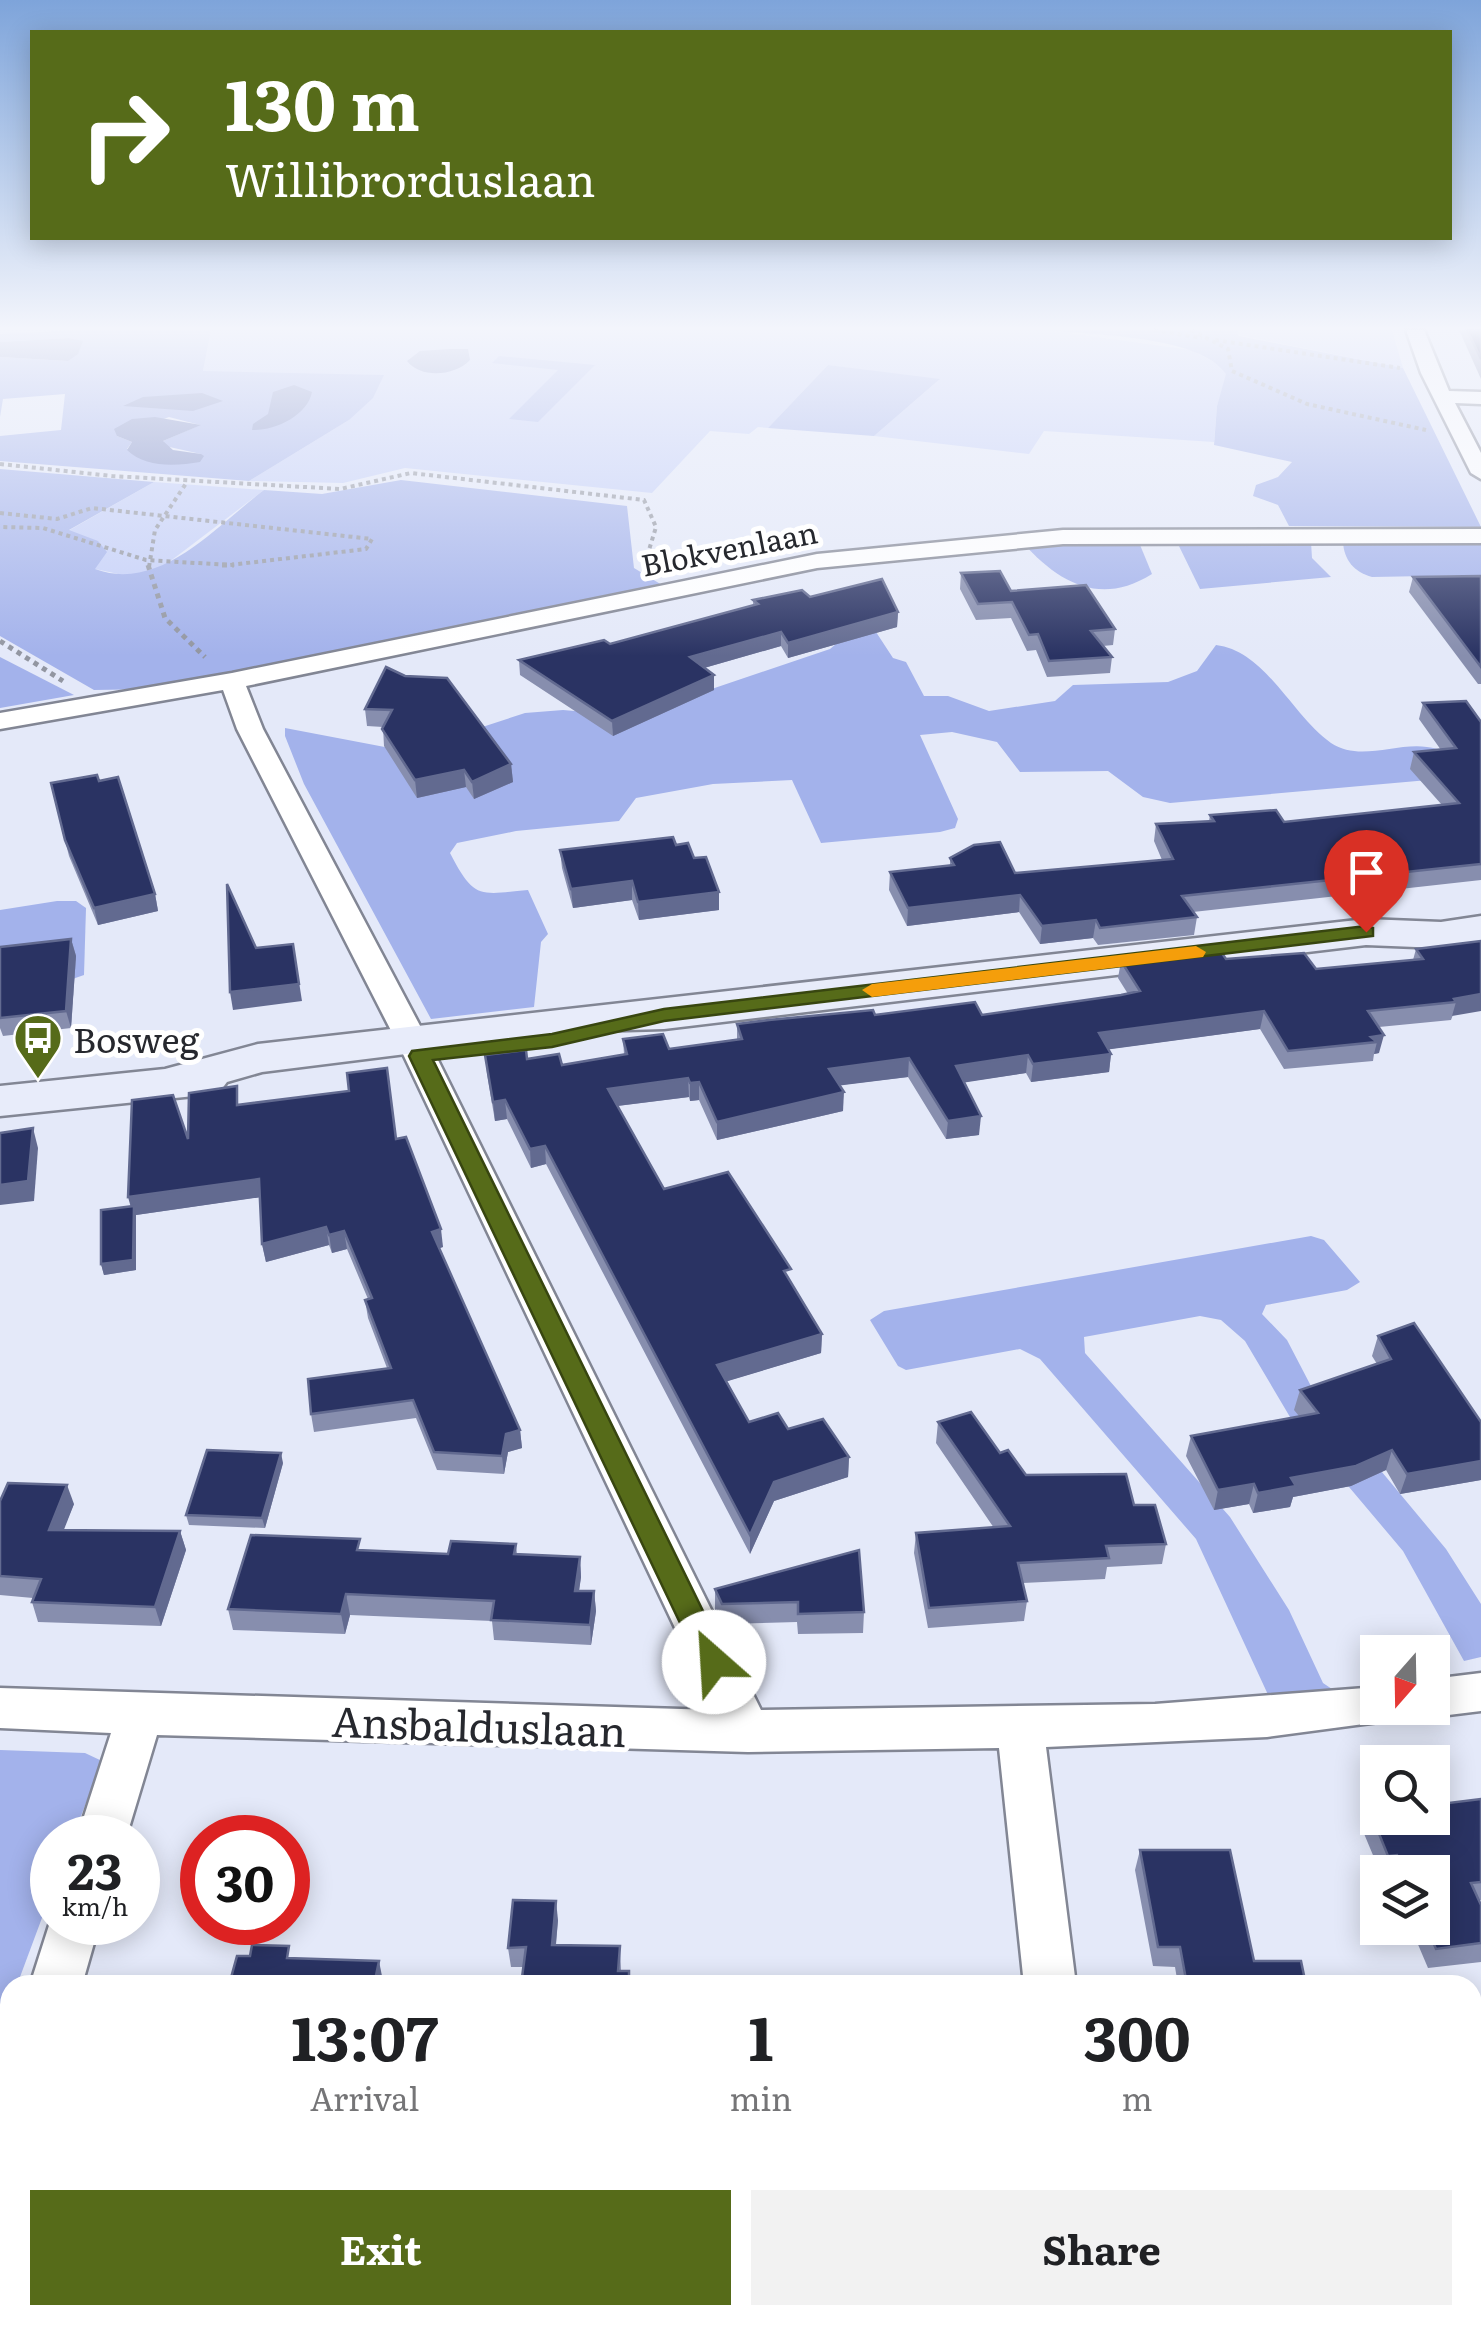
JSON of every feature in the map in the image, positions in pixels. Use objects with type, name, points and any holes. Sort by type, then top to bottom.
[{"type":"main road","points":[[1366,932],[1412,919],[1481,913]]},
{"type":"main road","points":[[0,1102],[170,1083],[415,1047],[552,1041],[664,1015],[1366,932],[1441,935],[1481,929]]},
{"type":"street","points":[[1464,438],[1481,472]]},
{"type":"street","name":"Blokvenlaan","points":[[0,721],[232,681],[817,560],[1063,537],[1481,536]]},
{"type":"street","points":[[232,681],[250,729],[415,1047],[748,1732]]},
{"type":"street","points":[[1450,1696],[1481,1692]]},
{"type":"street","name":"Ansbalduslaan","points":[[0,1708],[748,1732],[1020,1728],[1312,1714],[1360,1708]]},
{"type":"street","points":[[109,1815],[140,1714]]},
{"type":"street","points":[[1020,1728],[1049,1975]]},
{"type":"street","points":[[59,1975],[68,1945]]},
{"type":"path","points":[[0,464],[188,481],[340,489],[411,473],[644,500],[656,527],[644,563],[679,590]]},
{"type":"path","points":[[188,481],[158,514],[146,560],[166,620],[232,681]]},
{"type":"path","points":[[0,512],[57,519],[92,508],[372,539],[366,549],[230,565],[146,560],[119,555],[43,528],[0,527]]},
{"type":"path","points":[[0,641],[77,688]]},
{"type":"shaded area","points":[[0,438],[123,438],[132,442],[127,449],[201,454],[165,446],[163,441],[319,438],[249,481],[0,461]]},
{"type":"shaded area","points":[[123,438],[169,438],[163,441],[173,450],[204,456],[200,462],[152,463],[127,450],[132,442]]},
{"type":"shaded area","points":[[319,438],[703,438],[652,493],[405,468],[343,483],[249,481]]},
{"type":"shaded area","points":[[896,438],[1039,438],[1029,454]]},
{"type":"shaded area","points":[[1160,438],[1214,438],[1214,442]]},
{"type":"shaded area","points":[[1214,438],[1438,438],[1481,527],[1289,526],[1278,505],[1253,496],[1256,485],[1278,477],[1292,462],[1214,445]]},
{"type":"shaded area","points":[[0,469],[154,482],[69,530],[98,541],[107,552],[95,569],[119,574],[142,572],[186,552],[264,490],[322,494],[401,480],[627,506],[634,568],[662,585],[156,689],[94,690],[0,636]]},
{"type":"shaded area","points":[[154,482],[264,490],[156,572],[133,577],[95,569],[68,531]]},
{"type":"shaded area","points":[[1138,540],[1152,574],[1133,584],[1099,589],[1082,586],[1052,570],[1023,543]]},
{"type":"shaded area","points":[[1176,540],[1311,542],[1312,558],[1331,577],[1200,589]]},
{"type":"shaded area","points":[[1343,542],[1481,543],[1481,575],[1372,577],[1351,564]]},
{"type":"shaded area","points":[[876,632],[893,658],[906,662],[924,696],[948,696],[989,711],[1055,701],[1073,685],[1168,682],[1197,671],[1216,645],[1250,659],[1331,743],[1356,751],[1410,746],[1437,749],[1451,778],[1170,803],[1143,797],[1108,771],[1020,772],[997,742],[952,732],[920,735],[958,819],[955,828],[940,832],[821,843],[792,780],[713,784],[636,798],[619,821],[516,831],[457,843],[450,853],[472,886],[488,893],[528,890],[548,934],[541,942],[534,1007],[431,1019],[304,784],[285,736],[285,728],[390,748],[427,745],[525,713],[563,710],[632,716],[830,649],[848,634]]},
{"type":"shaded area","points":[[0,657],[74,695],[0,708]]},
{"type":"shaded area","points":[[76,901],[86,908],[84,975],[61,983],[0,988],[0,910]]},
{"type":"shaded area","points":[[1311,1236],[1324,1240],[1360,1282],[1347,1290],[1266,1305],[1262,1314],[1287,1340],[1312,1388],[1446,1549],[1481,1604],[1481,1657],[1464,1661],[1403,1551],[1290,1417],[1245,1341],[1221,1320],[1200,1316],[1084,1337],[1085,1353],[1230,1517],[1289,1610],[1323,1683],[1332,1689],[1270,1699],[1196,1539],[1040,1359],[1020,1349],[906,1370],[898,1366],[870,1320],[884,1311]]},
{"type":"shaded area","points":[[0,1750],[85,1753],[102,1761],[81,1815],[30,1815],[32,1945],[21,1975],[0,1975]]},
{"type":"building","points":[[1000,571],[1011,591],[1086,585],[1115,629],[1091,631],[1112,657],[1049,661],[1038,634],[1029,635],[1012,602],[978,604],[961,573]]},
{"type":"building","points":[[1481,576],[1481,667],[1413,577]]},
{"type":"building","points":[[882,579],[898,612],[788,643],[781,632],[690,657],[714,675],[612,721],[519,660],[604,640],[610,644],[758,604],[753,600],[802,590],[810,597]]},
{"type":"building","points":[[386,667],[405,676],[447,678],[511,764],[472,782],[464,770],[415,780],[382,729],[392,710],[365,709]]},
{"type":"building","points":[[1466,701],[1481,722],[1481,864],[1182,896],[1197,917],[1100,928],[1096,920],[1042,926],[1020,895],[908,908],[890,872],[954,865],[950,858],[974,845],[1000,842],[1015,873],[1173,859],[1156,824],[1214,821],[1210,815],[1276,810],[1284,822],[1459,803],[1414,752],[1456,748],[1423,703]]},
{"type":"building","points":[[97,775],[99,781],[118,777],[155,894],[94,908],[65,840],[51,783]]},
{"type":"building","points":[[673,837],[676,845],[688,843],[694,858],[706,857],[719,892],[638,902],[632,881],[571,889],[560,850]]},
{"type":"building","points":[[227,884],[256,948],[293,944],[299,984],[230,992]]},
{"type":"building","points":[[71,939],[66,1011],[0,1018],[0,947]]},
{"type":"building","points":[[1481,941],[1481,994],[1454,999],[1456,1002],[1368,1011],[1384,1035],[1371,1037],[1377,1042],[1288,1051],[1264,1011],[1099,1033],[1111,1054],[1033,1064],[1028,1055],[956,1066],[981,1116],[948,1121],[909,1058],[829,1069],[844,1092],[717,1122],[699,1082],[690,1083],[688,1078],[608,1089],[664,1189],[728,1172],[791,1269],[784,1271],[822,1334],[717,1365],[749,1422],[778,1413],[788,1429],[823,1419],[849,1457],[774,1482],[750,1535],[545,1146],[530,1149],[505,1100],[493,1102],[485,1055],[526,1050],[527,1059],[559,1054],[562,1065],[627,1054],[623,1039],[663,1034],[669,1049],[742,1039],[737,1024],[873,1010],[875,1015],[975,1002],[982,1015],[1121,995],[1140,991],[1121,961],[1219,949],[1226,959],[1304,953],[1316,969],[1423,959],[1416,949]]},
{"type":"building","points":[[387,1068],[396,1139],[406,1137],[441,1229],[432,1232],[520,1430],[506,1434],[502,1456],[434,1452],[413,1400],[311,1414],[308,1379],[391,1368],[365,1300],[372,1298],[344,1231],[329,1235],[326,1227],[262,1244],[259,1179],[128,1197],[132,1100],[173,1095],[188,1139],[189,1093],[237,1086],[237,1105],[349,1091],[347,1073]]},
{"type":"building","points":[[33,1128],[28,1181],[0,1185],[0,1133]]},
{"type":"building","points":[[134,1206],[133,1260],[101,1264],[101,1210]]},
{"type":"building","points":[[1414,1323],[1481,1422],[1481,1461],[1407,1474],[1392,1450],[1356,1466],[1291,1478],[1296,1486],[1258,1493],[1254,1484],[1218,1490],[1191,1436],[1318,1413],[1300,1390],[1391,1359],[1378,1336]]},
{"type":"building","points":[[971,1412],[1000,1453],[1008,1450],[1026,1475],[1126,1474],[1134,1505],[1155,1505],[1166,1544],[1106,1546],[1109,1558],[1018,1563],[1027,1601],[929,1608],[916,1533],[1010,1526],[938,1422]]},
{"type":"building","points":[[207,1450],[281,1453],[262,1518],[186,1515]]},
{"type":"building","points":[[8,1483],[67,1485],[49,1530],[180,1531],[155,1607],[32,1602],[41,1579],[0,1576],[0,1501]]},
{"type":"building","points":[[251,1535],[360,1539],[357,1550],[448,1554],[451,1541],[516,1544],[514,1554],[580,1557],[575,1591],[594,1591],[590,1625],[491,1620],[494,1601],[346,1594],[341,1614],[228,1609]]},
{"type":"building","points":[[859,1550],[864,1612],[798,1614],[798,1602],[722,1604],[715,1589]]},
{"type":"building","points":[[1481,1799],[1481,1882],[1471,1883],[1481,1905],[1481,1943],[1436,1949],[1434,1945],[1450,1945],[1450,1855],[1388,1855],[1380,1835],[1450,1835],[1450,1803]]},
{"type":"building","points":[[1140,1850],[1230,1850],[1254,1961],[1301,1961],[1304,1975],[1185,1975],[1180,1947],[1158,1947]]},
{"type":"building","points":[[513,1900],[556,1901],[552,1945],[620,1946],[618,1971],[629,1971],[629,1975],[522,1975],[526,1947],[508,1948]]},
{"type":"building","points":[[252,1945],[289,1946],[287,1958],[379,1961],[376,1975],[232,1975],[237,1956],[250,1956]]},
{"type":"slow traffic","points":[[872,990],[1196,952]]},
{"type":"place","name":"Bosweg","points":[[38,1080]]},
{"type":"route","points":[[714,1662],[420,1056],[552,1041],[664,1015],[1366,932]]}]
